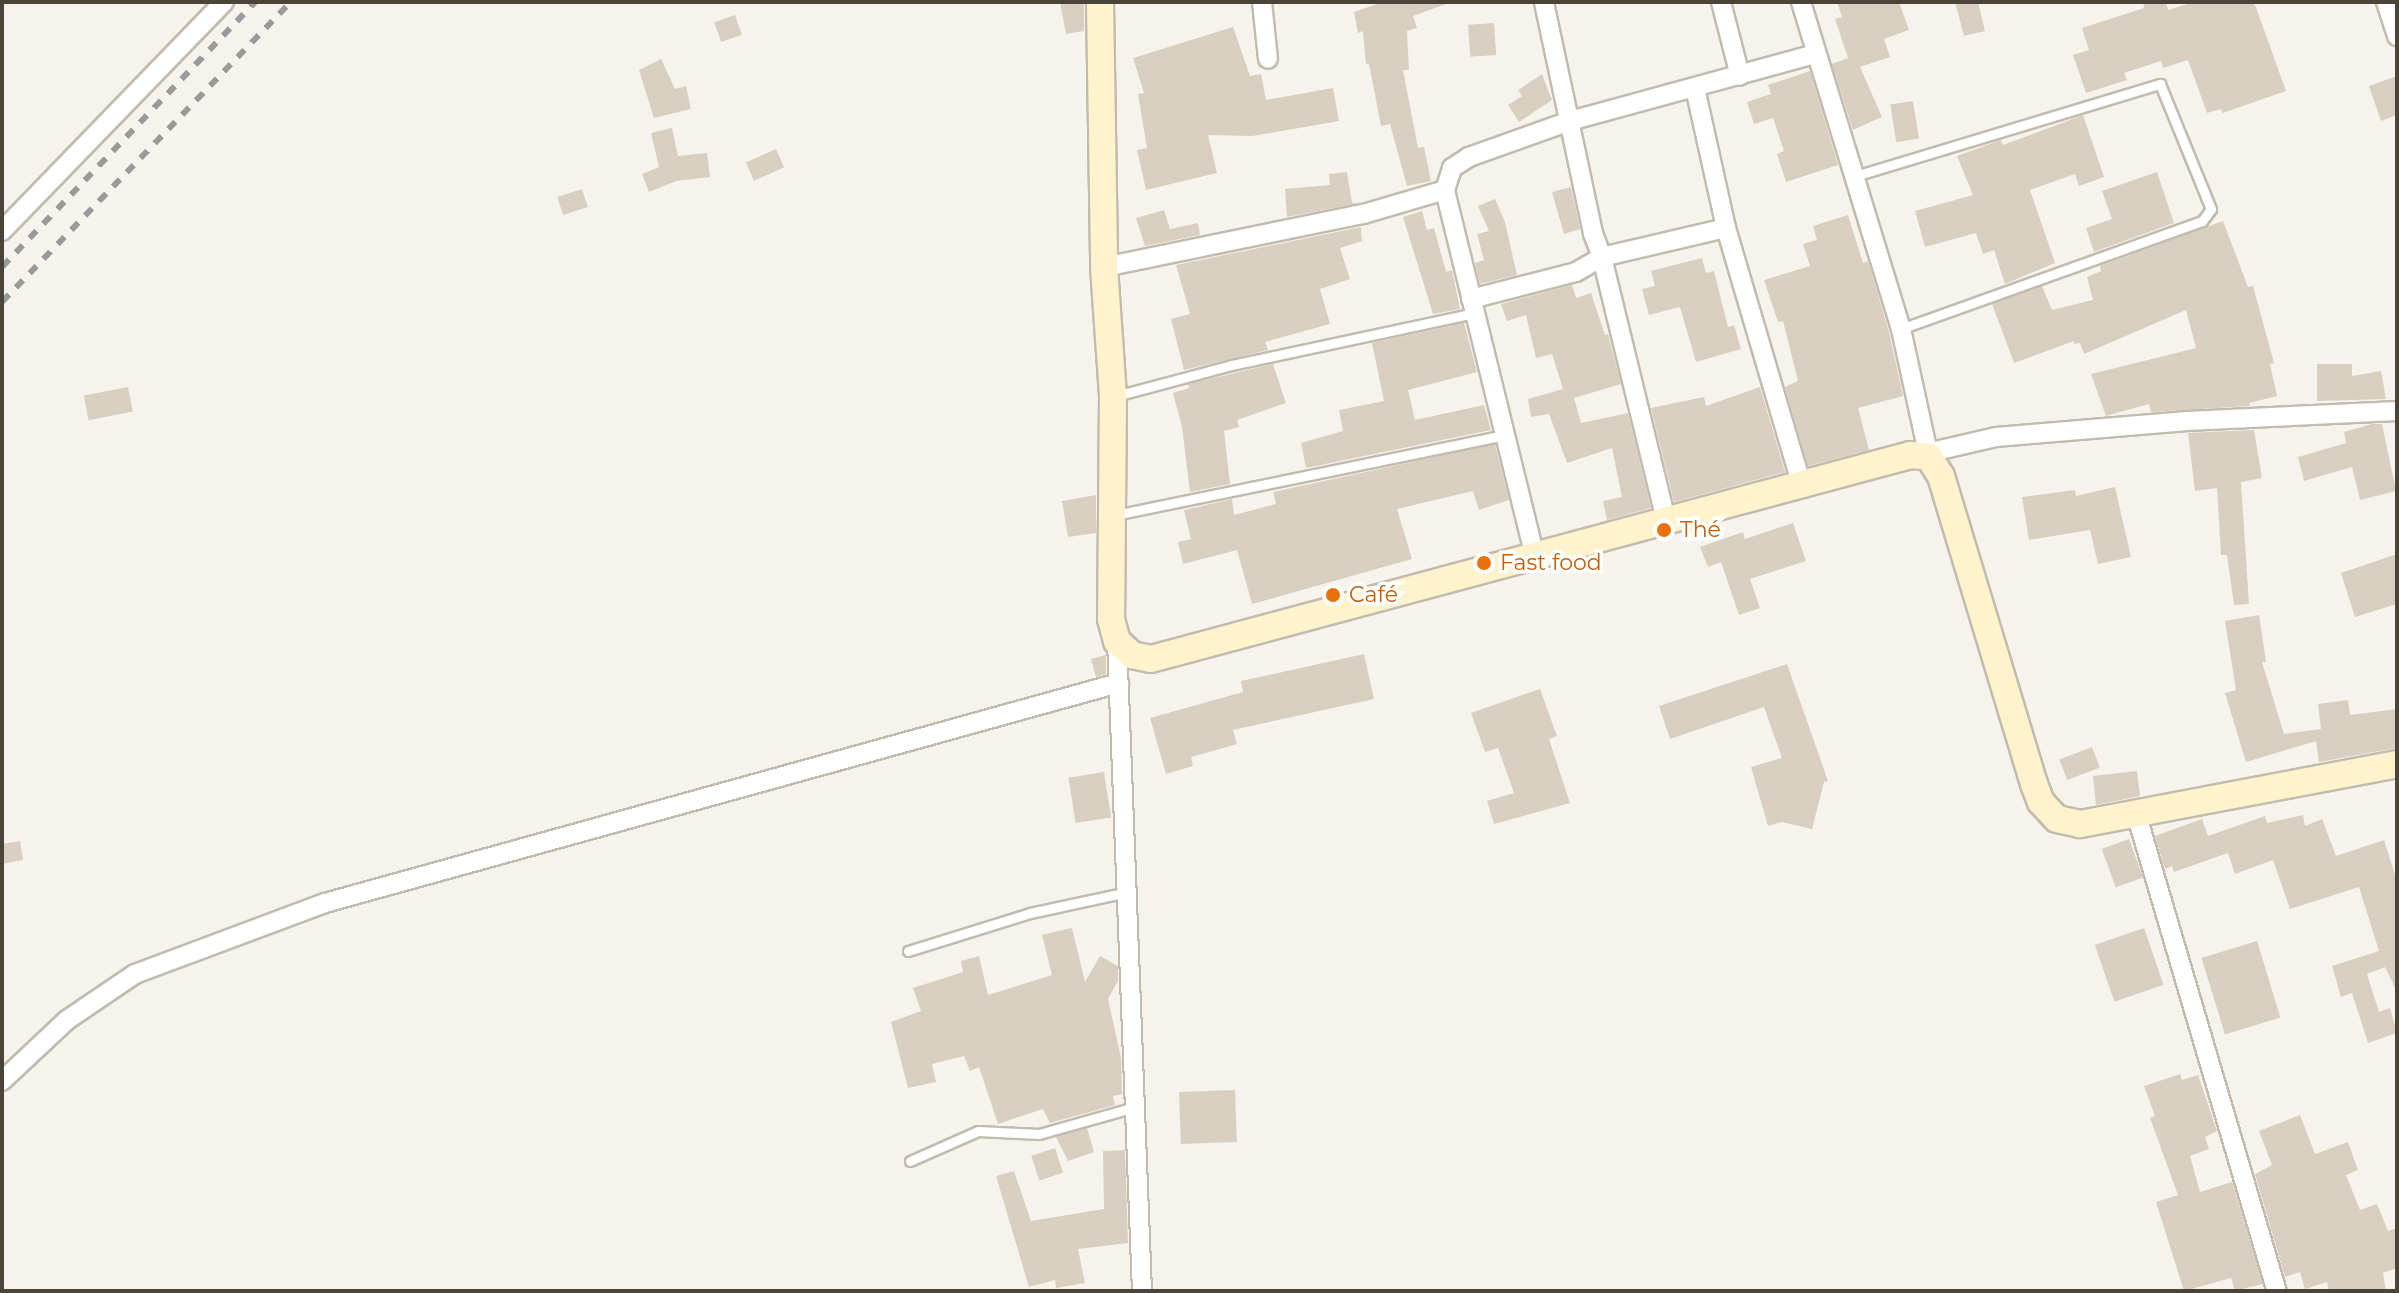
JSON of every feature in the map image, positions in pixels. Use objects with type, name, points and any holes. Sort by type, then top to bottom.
[{"type":"street","points":[[2,231],[224,2]]},
{"type":"street","points":[[1100,2],[1104,267],[1113,397],[1111,619],[1117,641],[1119,683],[1142,1291]]},
{"type":"street","points":[[1268,59],[1262,2],[1269,2]]},
{"type":"street","points":[[1544,2],[1593,233],[1602,257],[1666,520]]},
{"type":"street","points":[[1721,2],[1740,76]]},
{"type":"street","points":[[1801,2],[1901,329],[1928,455],[1941,476],[2041,802],[2057,819],[2080,824],[2397,764]]},
{"type":"street","points":[[2386,2],[2397,36]]},
{"type":"street","points":[[1535,557],[1445,190],[1452,168],[1469,157],[1570,121],[1815,54]]},
{"type":"street","points":[[1695,88],[1726,228],[1801,483]]},
{"type":"street","points":[[1104,267],[1363,214],[1445,190]]},
{"type":"street","points":[[1473,306],[1576,272],[1602,257],[1726,228]]},
{"type":"street","points":[[1117,641],[1132,655],[1151,659],[1801,483],[1996,437],[2187,421],[2397,411]]},
{"type":"street","points":[[2,1081],[67,1020],[135,974],[325,903],[1119,683]]},
{"type":"street","points":[[2136,813],[2277,1291]]},
{"type":"lane","points":[[1855,176],[2160,84],[2211,209],[2202,221],[1901,329]]},
{"type":"lane","points":[[1113,397],[1473,306]]},
{"type":"lane","points":[[1112,515],[1504,435]]},
{"type":"lane","points":[[908,951],[1030,913],[1127,892]]},
{"type":"lane","points":[[910,1161],[978,1131],[1039,1134],[1135,1107]]},
{"type":"building","points":[[1060,2],[1084,2],[1084,31],[1066,34]]},
{"type":"building","points":[[1383,2],[1446,4],[1413,16],[1417,28],[1407,31],[1409,70],[1403,70],[1418,148],[1424,147],[1431,181],[1407,186],[1390,124],[1381,126],[1369,64],[1366,64],[1363,31],[1358,33],[1354,12]]},
{"type":"building","points":[[1837,2],[1899,2],[1909,30],[1884,39],[1890,57],[1860,67],[1882,117],[1853,130],[1832,64],[1848,58],[1835,19],[1842,17]]},
{"type":"building","points":[[1955,2],[1978,2],[1985,31],[1964,36]]},
{"type":"building","points":[[2143,2],[2166,2],[2168,10],[2194,2],[2254,2],[2286,91],[2223,113],[2221,109],[2207,113],[2188,60],[2163,68],[2161,61],[2124,73],[2127,80],[2086,93],[2073,55],[2089,50],[2082,28],[2144,8]]},
{"type":"building","points":[[735,15],[742,35],[721,42],[714,22]]},
{"type":"building","points":[[1494,23],[1496,55],[1470,57],[1468,25]]},
{"type":"building","points":[[1233,27],[1250,76],[1261,74],[1266,100],[1333,88],[1339,121],[1252,136],[1208,135],[1217,173],[1146,190],[1137,150],[1147,148],[1138,94],[1144,93],[1133,58]]},
{"type":"building","points":[[661,59],[675,89],[686,86],[691,109],[654,118],[639,70]]},
{"type":"building","points":[[1810,71],[1838,165],[1786,182],[1777,154],[1784,151],[1773,118],[1754,124],[1747,102],[1771,94],[1768,85]]},
{"type":"building","points":[[1542,74],[1552,100],[1519,122],[1508,105],[1522,96],[1518,90]]},
{"type":"building","points":[[2397,76],[2397,115],[2381,121],[2369,86]]},
{"type":"building","points":[[1913,101],[1919,139],[1896,142],[1890,105]]},
{"type":"building","points":[[2083,115],[2104,177],[2079,186],[2075,174],[2030,190],[2055,263],[2005,284],[1994,250],[1983,254],[1976,233],[1925,247],[1915,211],[1973,195],[1957,156],[2001,140],[2003,145]]},
{"type":"building","points":[[672,128],[678,156],[707,153],[710,177],[676,181],[649,192],[642,174],[659,167],[651,133]]},
{"type":"building","points":[[776,149],[784,167],[754,181],[746,162]]},
{"type":"building","points":[[1347,172],[1352,203],[1359,203],[1287,217],[1285,189],[1330,185],[1329,174]]},
{"type":"building","points":[[2157,172],[2174,223],[2094,252],[2086,228],[2112,219],[2102,191]]},
{"type":"building","points":[[1571,187],[1580,229],[1564,234],[1552,192]]},
{"type":"building","points":[[582,189],[588,207],[563,215],[557,197]]},
{"type":"building","points":[[1495,199],[1505,222],[1517,275],[1480,284],[1475,263],[1484,260],[1477,234],[1489,231],[1478,206]]},
{"type":"building","points":[[1164,210],[1170,229],[1198,223],[1200,235],[1145,246],[1136,218]]},
{"type":"building","points":[[1422,211],[1427,230],[1434,228],[1446,272],[1452,270],[1460,309],[1433,314],[1403,217]]},
{"type":"building","points":[[1848,215],[1863,263],[1868,261],[1889,332],[1903,396],[1858,408],[1869,450],[1808,466],[1785,387],[1798,381],[1783,321],[1778,322],[1764,280],[1810,266],[1803,244],[1817,240],[1813,226]]},
{"type":"building","points":[[2223,221],[2248,287],[2253,286],[2274,363],[2270,364],[2277,396],[2249,403],[2250,406],[2151,412],[2149,404],[2106,416],[2091,374],[2196,348],[2186,310],[2084,354],[2080,343],[2074,344],[2074,341],[2014,363],[1992,304],[2042,286],[2052,310],[2093,300],[2087,277],[2101,271],[2100,266]]},
{"type":"building","points":[[1361,227],[1362,241],[1340,248],[1350,279],[1320,289],[1330,324],[1265,342],[1268,350],[1184,370],[1171,319],[1190,314],[1176,265]]},
{"type":"building","points":[[1702,258],[1706,273],[1714,271],[1728,327],[1734,325],[1741,349],[1696,362],[1680,307],[1649,315],[1642,289],[1655,286],[1651,271]]},
{"type":"building","points":[[1572,285],[1576,298],[1591,293],[1605,335],[1608,334],[1621,384],[1574,398],[1581,423],[1628,413],[1651,508],[1607,520],[1603,501],[1622,497],[1612,448],[1567,463],[1549,414],[1531,417],[1528,399],[1563,389],[1552,354],[1536,358],[1526,315],[1507,321],[1501,304]]},
{"type":"building","points":[[1464,323],[1477,372],[1408,390],[1415,420],[1484,405],[1491,430],[1306,468],[1301,443],[1343,431],[1339,410],[1384,401],[1372,343]]},
{"type":"building","points":[[1273,364],[1286,403],[1237,420],[1239,427],[1224,431],[1230,484],[1190,492],[1182,427],[1173,393],[1189,388],[1188,384]]},
{"type":"building","points":[[2317,364],[2352,364],[2352,376],[2381,371],[2386,399],[2317,401]]},
{"type":"building","points":[[128,387],[133,412],[89,420],[84,396]]},
{"type":"building","points":[[1760,387],[1785,472],[1674,502],[1651,408],[1704,397],[1706,406]]},
{"type":"building","points":[[2382,424],[2396,491],[2360,500],[2352,467],[2304,481],[2298,457],[2346,443],[2344,432]]},
{"type":"building","points":[[2254,430],[2262,478],[2241,482],[2249,604],[2234,605],[2227,555],[2221,555],[2217,488],[2195,491],[2188,433]]},
{"type":"building","points":[[1495,444],[1509,500],[1479,510],[1473,491],[1397,509],[1412,559],[1252,604],[1237,550],[1183,564],[1178,542],[1191,539],[1184,510],[1232,499],[1234,515],[1276,504],[1273,492]]},
{"type":"building","points":[[2115,487],[2131,557],[2098,564],[2090,530],[2029,540],[2022,497],[2075,490],[2076,496]]},
{"type":"building","points":[[1096,495],[1096,533],[1068,537],[1062,501]]},
{"type":"building","points":[[1793,523],[1806,561],[1750,579],[1760,608],[1739,615],[1721,562],[1708,567],[1700,547],[1743,532],[1745,539]]},
{"type":"building","points":[[2397,554],[2397,604],[2355,617],[2341,573]]},
{"type":"building","points":[[2259,615],[2266,662],[2262,662],[2284,734],[2321,729],[2318,704],[2348,700],[2350,715],[2397,709],[2397,748],[2319,762],[2316,741],[2246,762],[2225,693],[2236,690],[2225,621]]},
{"type":"building","points":[[1364,654],[1374,699],[1233,730],[1237,744],[1191,757],[1193,766],[1166,774],[1150,718],[1243,692],[1241,681]]},
{"type":"building","points":[[1106,655],[1106,674],[1096,677],[1091,659]]},
{"type":"building","points":[[1787,664],[1828,781],[1824,782],[1812,829],[1782,822],[1768,826],[1751,767],[1782,758],[1764,707],[1670,739],[1659,706]]},
{"type":"building","points":[[1540,689],[1557,736],[1549,739],[1570,803],[1494,824],[1487,801],[1514,793],[1498,748],[1485,752],[1471,713]]},
{"type":"building","points":[[2092,747],[2100,768],[2067,780],[2059,760]]},
{"type":"building","points":[[2137,771],[2140,796],[2096,805],[2093,776]]},
{"type":"building","points":[[1104,772],[1111,817],[1076,823],[1068,778]]},
{"type":"building","points":[[2303,815],[2305,826],[2322,819],[2336,856],[2384,840],[2397,881],[2397,992],[2385,967],[2367,974],[2379,1012],[2390,1008],[2397,1033],[2368,1043],[2352,993],[2341,997],[2332,966],[2379,951],[2359,887],[2290,909],[2273,860],[2235,874],[2228,853],[2174,872],[2172,866],[2165,869],[2155,836],[2202,819],[2208,836],[2265,816],[2267,823]]},
{"type":"building","points":[[2129,839],[2143,878],[2116,887],[2102,849]]},
{"type":"building","points":[[20,841],[23,860],[2,864],[2,844]]},
{"type":"building","points":[[1072,928],[1085,982],[1100,956],[1118,966],[1118,981],[1108,999],[1121,1058],[1122,1094],[1113,1096],[1115,1105],[1050,1123],[1043,1109],[998,1124],[979,1067],[970,1071],[964,1056],[932,1064],[936,1082],[908,1088],[891,1022],[921,1011],[913,988],[963,972],[961,961],[979,956],[988,995],[1052,975],[1042,935]]},
{"type":"building","points":[[2144,928],[2164,985],[2114,1002],[2095,945]]},
{"type":"building","points":[[2257,941],[2280,1018],[2225,1034],[2202,958]]},
{"type":"building","points":[[2180,1074],[2182,1080],[2198,1075],[2217,1131],[2205,1137],[2209,1149],[2190,1156],[2200,1192],[2232,1182],[2263,1284],[2235,1291],[2231,1278],[2184,1291],[2156,1202],[2178,1195],[2150,1118],[2155,1116],[2144,1086]]},
{"type":"building","points":[[1235,1090],[1237,1142],[1181,1144],[1179,1092]]},
{"type":"building","points":[[2300,1115],[2315,1154],[2348,1142],[2358,1170],[2346,1175],[2360,1210],[2377,1204],[2388,1231],[2397,1228],[2397,1268],[2383,1273],[2386,1291],[2329,1291],[2327,1282],[2305,1289],[2300,1272],[2285,1277],[2255,1174],[2272,1165],[2259,1131]]},
{"type":"building","points":[[1087,1128],[1094,1152],[1068,1161],[1056,1137]]},
{"type":"building","points":[[1055,1148],[1063,1173],[1039,1180],[1031,1156]]},
{"type":"building","points":[[1125,1150],[1128,1243],[1078,1249],[1085,1283],[1056,1288],[1055,1280],[1029,1287],[996,1176],[1014,1171],[1031,1221],[1104,1209],[1103,1151]]},
{"type":"railway","points":[[2,267],[255,2]]},
{"type":"railway","points":[[2,302],[291,2]]},
{"type":"place","name":"Thé","points":[[1664,530]]},
{"type":"place","name":"Fast food","points":[[1484,563]]},
{"type":"place","name":"Café","points":[[1333,595]]}]
